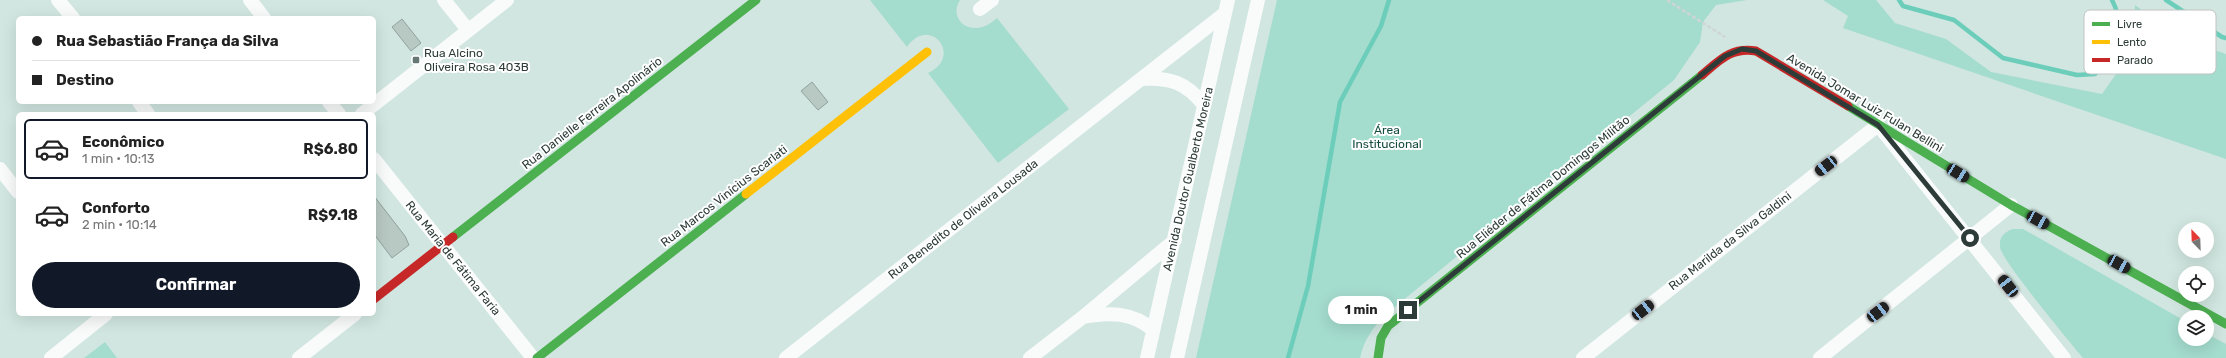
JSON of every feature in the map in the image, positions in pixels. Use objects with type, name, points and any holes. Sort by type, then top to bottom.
[{"type":"street","points":[[58,0],[70,16]]},
{"type":"street","points":[[250,0],[262,16]]},
{"type":"street","points":[[444,0],[468,30]]},
{"type":"street","points":[[376,103],[507,0]]},
{"type":"street","name":"Rua Danielle Ferreira Apolinário","points":[[376,297],[756,0]]},
{"type":"street","points":[[980,9],[992,0]]},
{"type":"street","points":[[1177,358],[1258,0]]},
{"type":"street","name":"Rua Benedito de Oliveira Lousada","points":[[786,358],[1141,79],[1226,7]]},
{"type":"street","name":"Avenida Doutor Gualberto Moreira","points":[[1147,358],[1175,240],[1226,7]]},
{"type":"street","name":"Avenida Jomar Luiz Fulan Bellini","points":[[1742,49],[1756,51],[2011,205],[2226,324]]},
{"type":"street","name":"Rua Eliéder de Fátima Domingos Militão","points":[[1378,358],[1380,338],[1388,326],[1725,56],[1742,49]]},
{"type":"street","name":"Rua Marcos Vinícius Scarlati","points":[[537,358],[927,52]]},
{"type":"street","points":[[1141,79],[1161,78],[1178,83],[1194,92],[1204,105]]},
{"type":"street","points":[[365,112],[375,104]]},
{"type":"street","points":[[1878,125],[1970,238],[2064,358]]},
{"type":"street","name":"Rua Marilda da Silva Galdini","points":[[1583,358],[1878,125]]},
{"type":"street","name":"Rua Maria de Fátima Faria","points":[[376,162],[533,358]]},
{"type":"street","points":[[0,169],[16,189]]},
{"type":"street","points":[[1820,358],[2011,205]]},
{"type":"street","points":[[1030,358],[1083,317],[1175,240]]},
{"type":"street","points":[[1083,317],[1109,313],[1121,314],[1145,323],[1153,330]]},
{"type":"street","points":[[51,358],[104,316]]},
{"type":"street","points":[[298,358],[352,316]]},
{"type":"path","points":[[1667,0],[1742,49]]},
{"type":"green space","points":[[870,0],[960,0],[957,7],[957,14],[960,21],[971,28],[979,28],[988,25],[997,18],[1069,109],[998,163],[928,73],[938,66],[943,58],[943,49],[940,42],[933,37],[925,35],[916,38],[907,47]]},
{"type":"green space","name":"Área Institucional","points":[[1277,0],[1747,0],[1716,5],[1703,22],[1700,42],[1674,80],[1386,314],[1370,334],[1364,345],[1360,358],[1196,358]]},
{"type":"green space","points":[[1823,0],[1876,0],[1895,23],[1946,39],[1991,72],[2102,94],[2116,74],[2216,74],[2216,51],[2226,54],[2226,159],[1843,28],[1848,16]]},
{"type":"green space","points":[[2135,5],[2142,10],[2135,10]]},
{"type":"green space","points":[[2013,229],[2023,229],[2178,317],[2178,346],[2214,346],[2214,338],[2226,344],[2226,358],[2083,358],[2023,284],[2003,255],[2000,243],[2001,238]]},
{"type":"green space","points":[[105,342],[117,358],[84,358]]},
{"type":"building","points":[[402,19],[421,43],[411,51],[392,27]]},
{"type":"building","points":[[812,82],[828,102],[818,110],[801,91]]},
{"type":"building","points":[[376,199],[405,236],[409,245],[392,258],[376,237]]},
{"type":"waterway","points":[[1288,358],[1308,286],[1340,102],[1381,26],[1389,0]]},
{"type":"waterway","points":[[1899,0],[1903,6],[1954,20],[2003,58],[2077,75],[2095,74]]},
{"type":"waterway","points":[[2112,0],[2117,10]]},
{"type":"waterway","points":[[2166,0],[2181,10]]},
{"type":"waterway","points":[[2216,33],[2226,38]]},
{"type":"traffic: fast","points":[[453,237],[756,0]]},
{"type":"traffic: fast","points":[[1378,358],[1381,338],[1388,326],[1702,75]]},
{"type":"traffic: fast","points":[[1848,106],[2011,205],[2226,324]]},
{"type":"traffic: fast","points":[[537,358],[746,194]]},
{"type":"traffic: slow","points":[[746,194],[927,52]]},
{"type":"traffic: jam","points":[[1702,75],[1726,56],[1740,51],[1756,51],[1848,106]]},
{"type":"traffic: jam","points":[[376,297],[453,237]]},
{"type":"place","name":"Rua Alcino Oliveira Rosa 403B","points":[[416,60]]},
{"type":"route","points":[[1408,310],[1725,56],[1742,49],[1756,51],[1878,125],[1970,238]]}]
